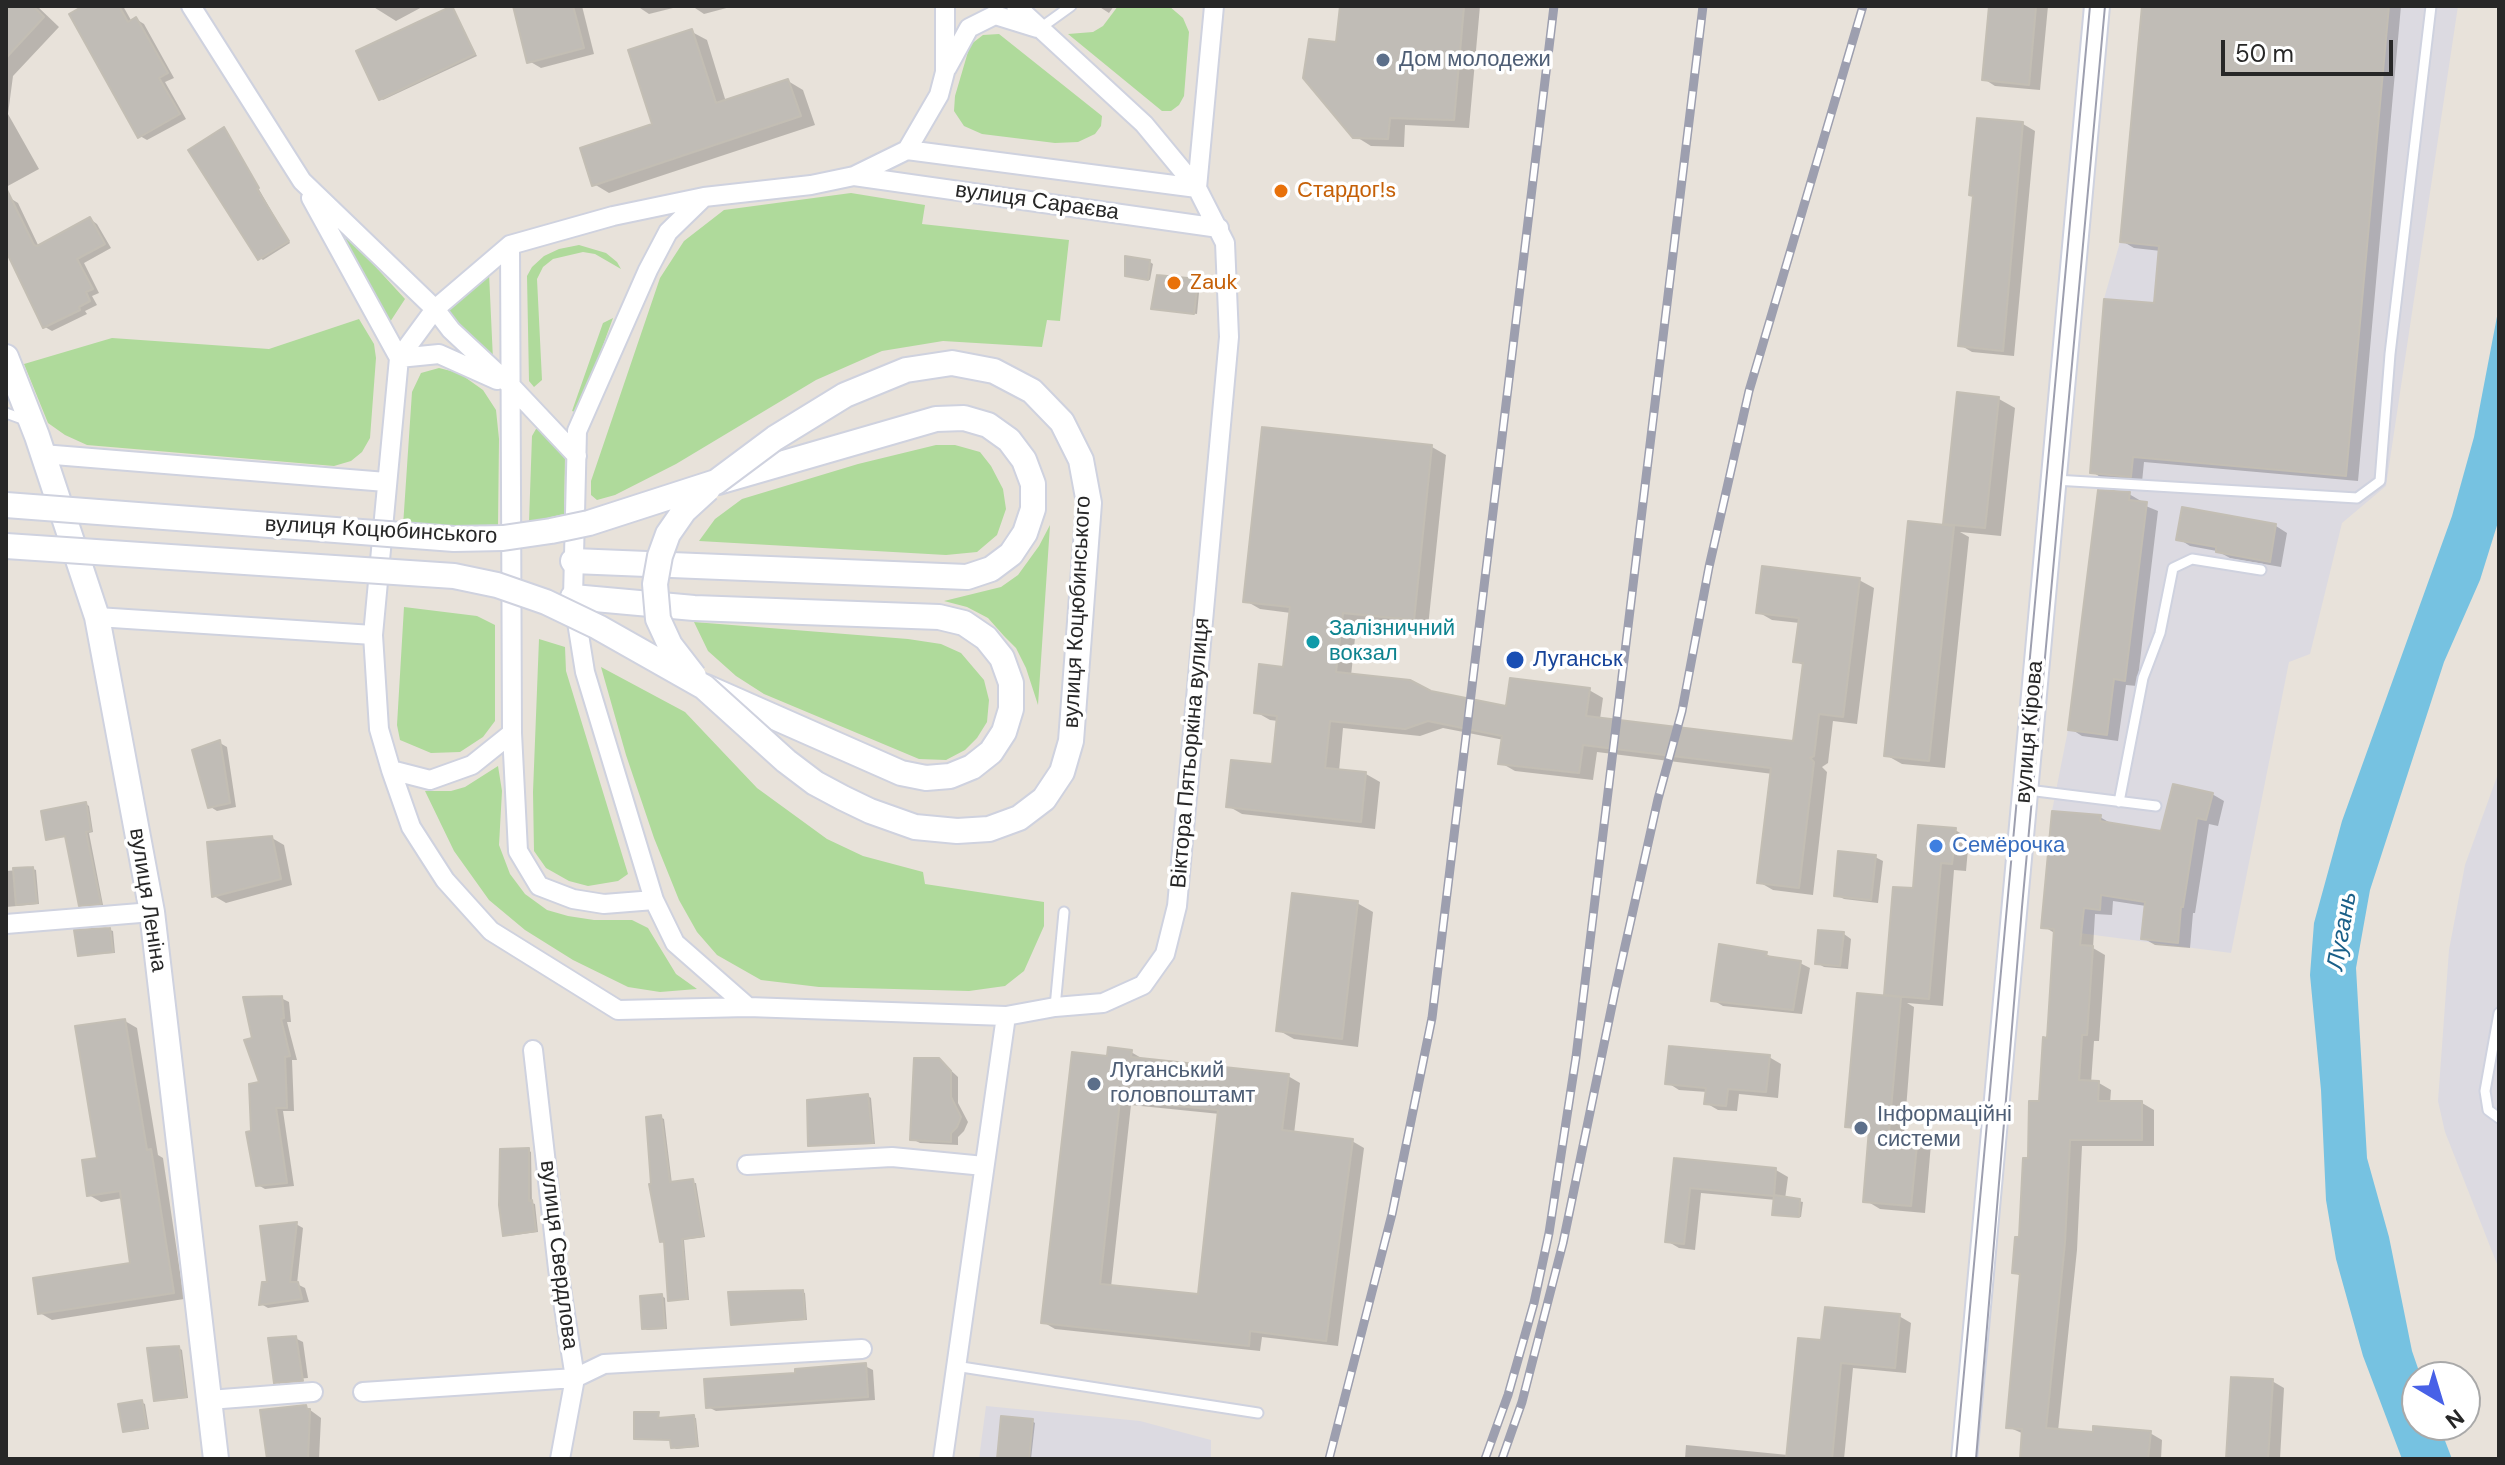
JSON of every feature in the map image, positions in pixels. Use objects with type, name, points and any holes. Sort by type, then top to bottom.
[{"type":"street","points":[[191,6],[302,181],[399,358]]},
{"type":"street","points":[[945,6],[945,72]]},
{"type":"street","name":"Віктора Пятьоркіна вулиця","points":[[399,358],[373,635],[379,729],[411,827],[445,880],[491,931],[618,1010],[748,1007],[1006,1016],[1055,1007],[1103,1003],[1143,985],[1165,954],[1177,906],[1229,337],[1225,243],[1197,188],[1144,124],[1016,6]]},
{"type":"street","points":[[399,358],[435,309],[510,245],[613,216],[704,197],[811,185],[854,176],[907,150],[1197,188],[1214,6]]},
{"type":"street","name":"вулиця Кірова","points":[[1964,1459],[2097,6]]},
{"type":"street","points":[[907,150],[939,95],[945,72],[969,28],[995,15],[1039,29]]},
{"type":"street","name":"вулиця Сараєва","points":[[854,176],[1219,228]]},
{"type":"street","points":[[302,181],[435,309],[451,330],[511,386],[577,456]]},
{"type":"street","points":[[704,197],[668,232],[577,431],[573,597],[585,672],[654,900],[675,943],[748,1007]]},
{"type":"street","points":[[510,245],[512,733],[518,851],[539,886],[573,899],[604,904],[654,900]]},
{"type":"street","points":[[399,358],[439,354],[511,386]]},
{"type":"street","name":"вулиця Леніна","points":[[6,357],[32,423],[97,617],[152,912],[216,1459]]},
{"type":"street","name":"вулиця Коцюбинського","points":[[6,505],[454,539],[503,538],[589,523],[716,482],[775,438],[845,395],[906,370],[952,363],[994,371],[1032,391],[1062,422],[1081,460],[1089,503],[1071,741],[1062,772],[1044,799],[1019,818],[989,829],[957,831],[915,827],[870,811],[815,783],[704,687],[598,627],[546,602],[497,585],[454,576],[6,546]]},
{"type":"street","points":[[573,561],[942,578],[967,577],[991,569],[1011,554],[1025,533],[1033,509],[1033,484],[1024,460],[1009,440],[988,425],[964,418],[936,419],[716,482],[684,511],[668,534],[660,556],[655,584],[658,619],[670,645],[704,687],[901,773],[926,778],[950,776],[972,767],[991,752],[1004,732],[1011,709],[1011,683],[1002,658],[986,638],[964,623],[939,617],[694,608],[573,597]]},
{"type":"street","points":[[42,454],[386,482]]},
{"type":"street","points":[[97,617],[373,635]]},
{"type":"street","points":[[391,770],[430,780],[472,765],[512,733]]},
{"type":"street","points":[[6,924],[152,912]]},
{"type":"street","points":[[943,1459],[1006,1016]]},
{"type":"street","name":"вулиця Свердлова","points":[[533,1050],[558,1269],[575,1378],[560,1459]]},
{"type":"street","points":[[747,1165],[892,1157],[984,1166]]},
{"type":"street","points":[[363,1392],[575,1378],[604,1364],[862,1349]]},
{"type":"street","points":[[209,1400],[313,1392]]},
{"type":"lane","points":[[1039,29],[1071,6]]},
{"type":"lane","points":[[2053,479],[2357,498],[2380,481],[2390,354],[2431,6]]},
{"type":"lane","points":[[6,413],[32,423]]},
{"type":"lane","points":[[2119,802],[2143,678],[2160,633],[2173,568],[2192,559],[2261,570]]},
{"type":"lane","points":[[2025,790],[2156,806]]},
{"type":"lane","points":[[1055,1007],[1064,912]]},
{"type":"lane","points":[[2499,1013],[2485,1091],[2488,1110],[2499,1118]]},
{"type":"lane","points":[[955,1366],[1258,1413]]},
{"type":"shaded area","points":[[2142,6],[2458,6],[2386,486],[2342,523],[2310,654],[2289,662],[2231,953],[2041,928],[2052,811],[2068,730],[2097,496],[2098,474],[2090,473],[2104,299],[2120,242]]},
{"type":"shaded area","points":[[2499,771],[2499,1269],[2445,1132],[2438,1101],[2449,950],[2465,865]]},
{"type":"shaded area","points":[[986,1406],[1140,1421],[1211,1440],[1211,1459],[979,1459]]},
{"type":"green space","points":[[1118,6],[1169,6],[1183,18],[1189,32],[1184,96],[1171,111],[1162,111],[1068,34],[1093,32],[1103,26]]},
{"type":"green space","points":[[999,34],[1102,116],[1101,126],[1095,134],[1078,142],[1055,143],[982,134],[964,126],[954,111],[955,96],[970,45],[983,35]]},
{"type":"green space","points":[[851,193],[925,205],[922,224],[1069,240],[1060,321],[1047,320],[1042,347],[943,341],[882,351],[816,380],[676,464],[615,495],[597,500],[591,495],[591,481],[660,278],[684,241],[724,210]]},
{"type":"green space","points":[[331,218],[405,299],[390,322]]},
{"type":"green space","points":[[579,245],[606,253],[621,269],[595,254],[583,252],[553,259],[543,267],[537,279],[542,380],[534,387],[529,381],[527,276],[544,256]]},
{"type":"green space","points":[[489,273],[493,360],[448,311]]},
{"type":"green space","points":[[613,318],[578,413],[572,411],[603,323]]},
{"type":"green space","points":[[359,319],[374,344],[376,358],[370,438],[362,452],[351,461],[334,466],[87,445],[48,423],[24,364],[112,338],[269,349]]},
{"type":"green space","points":[[439,368],[459,373],[483,390],[496,410],[499,439],[498,525],[403,526],[412,392],[421,373]]},
{"type":"green space","points":[[542,428],[565,457],[564,514],[529,522],[532,436],[536,429]]},
{"type":"green space","points":[[936,445],[955,445],[980,452],[1003,489],[1006,509],[997,535],[977,552],[946,555],[699,541],[715,519],[742,499],[858,464]]},
{"type":"green space","points":[[1050,525],[1038,705],[1016,648],[988,618],[967,607],[944,601],[1001,587],[1018,575]]},
{"type":"green space","points":[[404,607],[477,616],[495,625],[495,721],[483,737],[460,752],[431,753],[400,740],[397,725]]},
{"type":"green space","points":[[694,622],[941,644],[961,653],[984,680],[989,700],[987,722],[965,750],[946,760],[919,759],[764,694],[736,676],[708,651]]},
{"type":"green space","points":[[539,639],[565,647],[566,671],[628,874],[618,881],[588,886],[569,881],[546,868],[534,851]]},
{"type":"green space","points":[[601,667],[685,712],[757,788],[827,839],[863,856],[923,872],[925,884],[1044,902],[1044,926],[1024,971],[1005,986],[969,991],[819,987],[761,980],[717,955],[697,932],[679,900],[654,838]]},
{"type":"green space","points":[[498,766],[502,791],[499,845],[510,874],[525,894],[547,910],[568,916],[632,920],[648,928],[676,974],[697,989],[660,992],[628,987],[573,960],[525,930],[489,900],[454,851],[425,791],[451,791],[465,787]]},
{"type":"water","name":"Лугань","points":[[2499,306],[2499,519],[2480,580],[2444,662],[2370,890],[2356,968],[2367,1158],[2389,1237],[2415,1361],[2401,1361],[2401,1441],[2445,1441],[2452,1459],[2402,1459],[2363,1356],[2336,1259],[2326,1200],[2321,1090],[2310,975],[2314,923],[2342,821],[2452,516],[2474,437]]},
{"type":"building","points":[[6,6],[33,6],[44,17],[6,58]]},
{"type":"building","points":[[83,6],[119,6],[128,22],[136,17],[168,73],[159,78],[180,114],[138,138],[69,14]]},
{"type":"building","points":[[452,6],[475,54],[379,100],[356,51]]},
{"type":"building","points":[[513,6],[573,6],[584,48],[527,63]]},
{"type":"building","name":"Дом молодежи","points":[[1340,6],[1464,6],[1454,120],[1390,118],[1388,139],[1353,138],[1303,78],[1309,39],[1336,42]]},
{"type":"building","points":[[1989,6],[2036,6],[2029,85],[1982,80]]},
{"type":"building","points":[[2142,6],[2389,6],[2346,476],[2133,457],[2131,477],[2090,473],[2104,299],[2154,303],[2159,246],[2120,242]]},
{"type":"building","points":[[692,29],[716,103],[788,79],[801,116],[592,186],[580,148],[652,124],[628,50]]},
{"type":"building","points":[[1977,118],[2023,122],[2003,351],[1958,346],[1973,196],[1969,195]]},
{"type":"building","points":[[224,127],[289,241],[258,260],[188,150]]},
{"type":"building","points":[[6,188],[34,245],[90,217],[105,244],[77,259],[93,289],[86,292],[90,301],[79,307],[80,310],[43,328],[6,251]]},
{"type":"building","points":[[1125,256],[1150,260],[1148,280],[1125,276]]},
{"type":"building","points":[[1157,275],[1198,279],[1194,314],[1151,309]]},
{"type":"building","points":[[1957,392],[1999,397],[1985,528],[1943,524]]},
{"type":"building","name":"Залізничний вокзал","points":[[1262,427],[1432,445],[1414,620],[1343,613],[1336,672],[1410,680],[1431,691],[1506,706],[1510,678],[1590,688],[1586,716],[1793,741],[1803,663],[1793,662],[1799,618],[1756,613],[1762,566],[1860,578],[1843,717],[1819,714],[1814,756],[1810,758],[1814,762],[1799,888],[1757,883],[1771,768],[1583,745],[1579,773],[1498,764],[1502,736],[1428,721],[1405,729],[1330,721],[1325,768],[1366,772],[1361,822],[1226,807],[1231,760],[1272,764],[1277,716],[1254,713],[1259,664],[1283,667],[1290,607],[1243,602]]},
{"type":"building","points":[[2098,490],[2130,492],[2129,500],[2147,502],[2125,681],[2114,679],[2107,735],[2068,730]]},
{"type":"building","points":[[2182,507],[2276,524],[2270,562],[2216,552],[2216,547],[2176,540]]},
{"type":"building","points":[[1908,521],[1954,526],[1929,761],[1884,756]]},
{"type":"building","points":[[220,740],[230,803],[208,808],[192,750]]},
{"type":"building","points":[[2173,784],[2213,793],[2206,820],[2197,818],[2181,907],[2178,943],[2141,939],[2145,902],[2101,895],[2100,910],[2084,908],[2080,945],[2093,946],[2087,1035],[2082,1035],[2079,1080],[2099,1081],[2098,1101],[2142,1101],[2142,1140],[2070,1140],[2065,1242],[2046,1428],[2093,1432],[2093,1426],[2151,1431],[2148,1459],[2020,1459],[2022,1429],[2006,1428],[2020,1274],[2012,1273],[2015,1237],[2019,1237],[2023,1158],[2028,1158],[2029,1101],[2039,1101],[2043,1037],[2047,1038],[2054,929],[2041,928],[2052,811],[2101,815],[2100,821],[2161,831]]},
{"type":"building","points":[[86,802],[91,831],[86,832],[101,904],[79,906],[65,836],[46,840],[41,811]]},
{"type":"building","points":[[1918,825],[1956,828],[1952,864],[1941,863],[1929,999],[1884,995],[1893,887],[1913,888]]},
{"type":"building","points":[[272,836],[281,879],[212,897],[207,842]]},
{"type":"building","points":[[1838,851],[1876,855],[1871,900],[1834,896]]},
{"type":"building","points":[[33,867],[37,903],[16,905],[13,868]]},
{"type":"building","points":[[1292,893],[1358,901],[1342,1039],[1276,1031]]},
{"type":"building","points":[[110,928],[113,952],[78,956],[74,930]]},
{"type":"building","points":[[1818,930],[1844,932],[1840,966],[1815,964]]},
{"type":"building","points":[[1719,944],[1801,961],[1793,1010],[1711,1001]]},
{"type":"building","points":[[1857,993],[1901,997],[1889,1131],[1918,1134],[1911,1206],[1863,1202],[1869,1129],[1845,1127]]},
{"type":"building","points":[[282,996],[284,1018],[281,1019],[290,1056],[285,1057],[287,1108],[276,1108],[287,1183],[256,1186],[246,1132],[251,1131],[249,1084],[259,1082],[244,1040],[252,1038],[243,997]]},
{"type":"building","points":[[125,1019],[147,1150],[151,1149],[174,1293],[38,1314],[33,1278],[130,1263],[120,1191],[87,1196],[82,1160],[97,1158],[75,1026]]},
{"type":"building","points":[[1669,1046],[1770,1055],[1766,1092],[1728,1089],[1726,1106],[1704,1104],[1706,1088],[1665,1084]]},
{"type":"building","points":[[1108,1047],[1132,1050],[1131,1057],[1289,1074],[1282,1130],[1353,1139],[1326,1341],[1250,1331],[1249,1346],[1041,1323],[1072,1052],[1107,1056]],"holes":[[[1120,1100],[1218,1110],[1198,1294],[1100,1284]]]},
{"type":"building","points":[[914,1058],[939,1058],[951,1071],[951,1097],[961,1117],[951,1133],[951,1142],[910,1140]]},
{"type":"building","points":[[868,1094],[873,1143],[808,1146],[807,1100]]},
{"type":"building","points":[[661,1115],[670,1182],[693,1179],[703,1236],[682,1239],[687,1299],[668,1301],[664,1241],[660,1242],[649,1184],[646,1117]]},
{"type":"building","points":[[529,1148],[529,1201],[532,1200],[536,1231],[503,1236],[499,1205],[500,1149]]},
{"type":"building","points":[[1674,1158],[1776,1168],[1774,1196],[1690,1188],[1684,1244],[1665,1242]]},
{"type":"building","points":[[1774,1195],[1800,1199],[1799,1217],[1772,1215]]},
{"type":"building","points":[[297,1222],[290,1282],[298,1282],[302,1299],[259,1305],[262,1282],[267,1282],[260,1226]]},
{"type":"building","points":[[803,1290],[805,1319],[731,1325],[728,1292]]},
{"type":"building","points":[[662,1294],[665,1328],[642,1329],[640,1296]]},
{"type":"building","points":[[1825,1307],[1900,1314],[1895,1368],[1841,1363],[1832,1459],[1786,1459],[1798,1338],[1821,1340]]},
{"type":"building","points":[[296,1336],[303,1381],[274,1383],[268,1338]]},
{"type":"building","points":[[179,1346],[186,1397],[154,1401],[147,1348]]},
{"type":"building","points":[[866,1363],[868,1397],[706,1408],[704,1379],[795,1373],[795,1369]]},
{"type":"building","points":[[2231,1377],[2273,1379],[2268,1459],[2226,1459]]},
{"type":"building","points":[[142,1400],[147,1428],[123,1432],[118,1404]]},
{"type":"building","points":[[306,1405],[310,1409],[308,1459],[267,1459],[260,1410]]},
{"type":"building","points":[[634,1412],[659,1412],[658,1418],[694,1415],[697,1446],[671,1448],[670,1440],[634,1439]]},
{"type":"building","points":[[1001,1416],[1033,1419],[1029,1459],[997,1459]]},
{"type":"tram line","points":[[1956,1459],[2090,6]]},
{"type":"tram line","points":[[1976,1459],[2022,907],[2105,6]]},
{"type":"railway","points":[[1329,1459],[1392,1214],[1432,1018],[1554,6]]},
{"type":"railway","points":[[1485,1459],[1508,1395],[1534,1303],[1549,1233],[1576,1057],[1703,6]]},
{"type":"railway","points":[[1502,1459],[1522,1402],[1563,1243],[1615,991],[1658,799],[1682,711],[1709,567],[1749,391],[1863,6]]},
{"type":"place","name":"Дом молодежи","points":[[1383,60]]},
{"type":"place","name":"Стардог!s","points":[[1281,191]]},
{"type":"place","name":"Zauk","points":[[1174,283]]},
{"type":"place","name":"Залізничний вокзал","points":[[1313,642]]},
{"type":"place","name":"Луганськ","points":[[1515,660]]},
{"type":"place","name":"Семёрочка","points":[[1936,846]]},
{"type":"place","name":"Луганський головпоштамт","points":[[1094,1084]]},
{"type":"place","name":"Інформаційні системи","points":[[1861,1128]]}]
